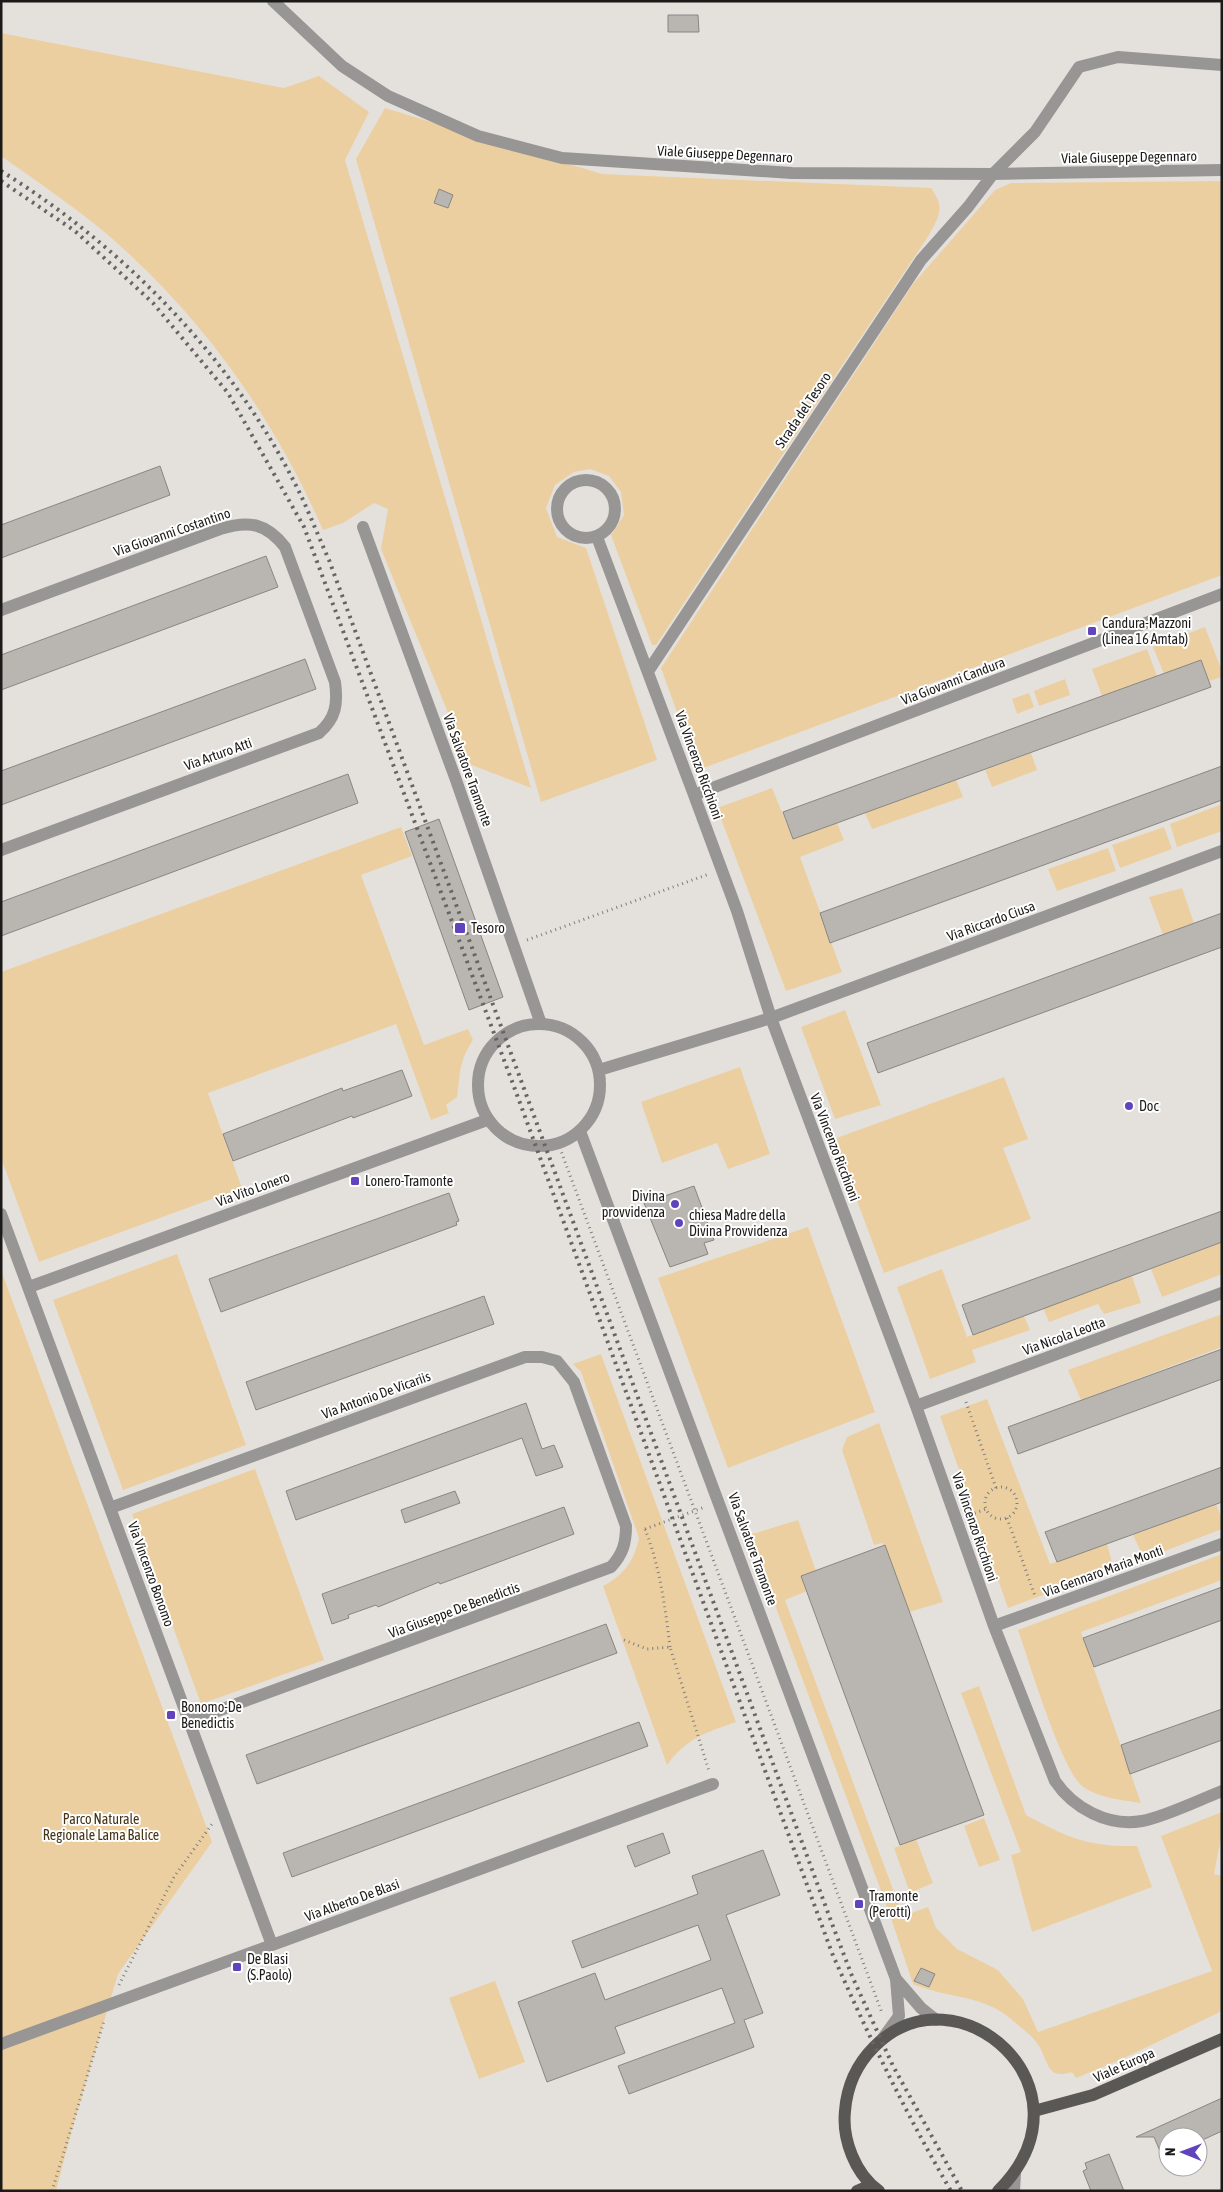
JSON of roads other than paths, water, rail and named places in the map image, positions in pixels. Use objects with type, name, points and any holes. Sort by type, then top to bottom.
[{"type":"main road","points":[[857,2191],[875,2188],[852,2157],[844,2125],[846,2092],[860,2061],[886,2034],[900,2028],[936,2020],[965,2024],[992,2036],[1014,2056],[1028,2082],[1034,2111],[1030,2144],[1015,2173],[998,2191]]},
{"type":"main road","name":"Viale Europa","points":[[1034,2111],[1093,2095],[1222,2039]]},
{"type":"street","name":"Viale Giuseppe Degennaro","points":[[273,1],[342,66],[388,96],[478,136],[562,158],[792,173],[993,174],[1222,170]]},
{"type":"street","name":"Strada del Tesoro","points":[[649,670],[921,260],[968,207],[993,174],[1035,132],[1079,67],[1118,57],[1222,65]]},
{"type":"street","points":[[592,480],[608,490],[613,498],[615,516],[611,525],[597,537],[579,538],[564,528],[559,521],[558,503],[561,494],[574,482],[592,480]]},
{"type":"street","name":"Via Giovanni Costantino","points":[[1,610],[220,529],[237,524],[254,524],[276,535],[285,547],[308,610]]},
{"type":"street","name":"Via Salvatore Tramonte","points":[[363,527],[456,780],[541,1024]]},
{"type":"street","name":"Via Vincenzo Ricchioni","points":[[597,537],[649,670],[721,869],[771,1018],[916,1406],[994,1626],[1048,1766],[1063,1794],[1075,1804],[1102,1816],[1124,1822],[1142,1820],[1222,1791]]},
{"type":"street","name":"Via Giovanni Candura","points":[[694,795],[1221,596]]},
{"type":"street","name":"Via Arturo Atti","points":[[1,850],[319,733],[329,724],[335,713],[338,698],[335,682],[308,610]]},
{"type":"street","name":"Via Riccardo Ciusa","points":[[598,1070],[771,1018],[1222,851]]},
{"type":"street","points":[[541,1024],[560,1027],[577,1037],[591,1052],[598,1070],[601,1087],[598,1103],[591,1118],[580,1131],[558,1143],[548,1146],[530,1146],[514,1142],[498,1132],[488,1120],[479,1101],[478,1082],[481,1063],[491,1047],[505,1034],[522,1026],[541,1024]]},
{"type":"street","name":"Via Vito Lonero","points":[[28,1287],[488,1120]]},
{"type":"street","name":"Via Salvatore Tramonte","points":[[580,1131],[896,1979]]},
{"type":"street","name":"Via Vincenzo Bonomo","points":[[1,1214],[272,1945]]},
{"type":"street","name":"Via Nicola Leotta","points":[[916,1406],[1222,1293]]},
{"type":"street","name":"Via Antonio De Vicariis","points":[[110,1508],[525,1357],[542,1357],[557,1361],[574,1382],[626,1526],[626,1536]]},
{"type":"street","name":"Via Giuseppe De Benedictis","points":[[190,1721],[599,1574],[611,1567],[621,1556],[626,1536]]},
{"type":"street","name":"Via Gennaro Maria Monti","points":[[994,1626],[1222,1544]]},
{"type":"street","name":"Via Alberto De Blasi","points":[[1,2044],[713,1784]]},
{"type":"street","points":[[896,1979],[921,2008],[936,2020]]},
{"type":"street","points":[[886,2034],[898,2016],[896,1979]]},
{"type":"street","points":[[1014,2191],[1015,2173]]},
{"type":"railway","points":[[1,171],[48,202],[92,236],[176,314],[247,403],[277,451],[303,500],[329,560],[852,1976],[893,2066],[962,2191]]},
{"type":"railway","points":[[1,181],[75,231],[153,303],[228,393],[304,527],[513,1084],[832,1953],[888,2074],[918,2133],[951,2191]]},
{"type":"place","name":"Candura-Mazzoni (Linea 16 Amtab)","points":[[1092,631]]},
{"type":"place","name":"Tesoro","points":[[460,928]]},
{"type":"place","name":"Doc","points":[[1129,1106]]},
{"type":"place","name":"Lonero-Tramonte","points":[[355,1181]]},
{"type":"place","name":"Divina provvidenza","points":[[675,1204]]},
{"type":"place","name":"chiesa Madre della Divina Provvidenza","points":[[679,1223]]},
{"type":"place","name":"Bonomo-De Benedictis","points":[[171,1715]]},
{"type":"place","name":"Tramonte (Perotti)","points":[[859,1904]]},
{"type":"place","name":"De Blasi (S.Paolo)","points":[[237,1967]]},
{"type":"park label","name":"Parco Naturale Regionale Lama Balice","points":[[101,1828]]}]
